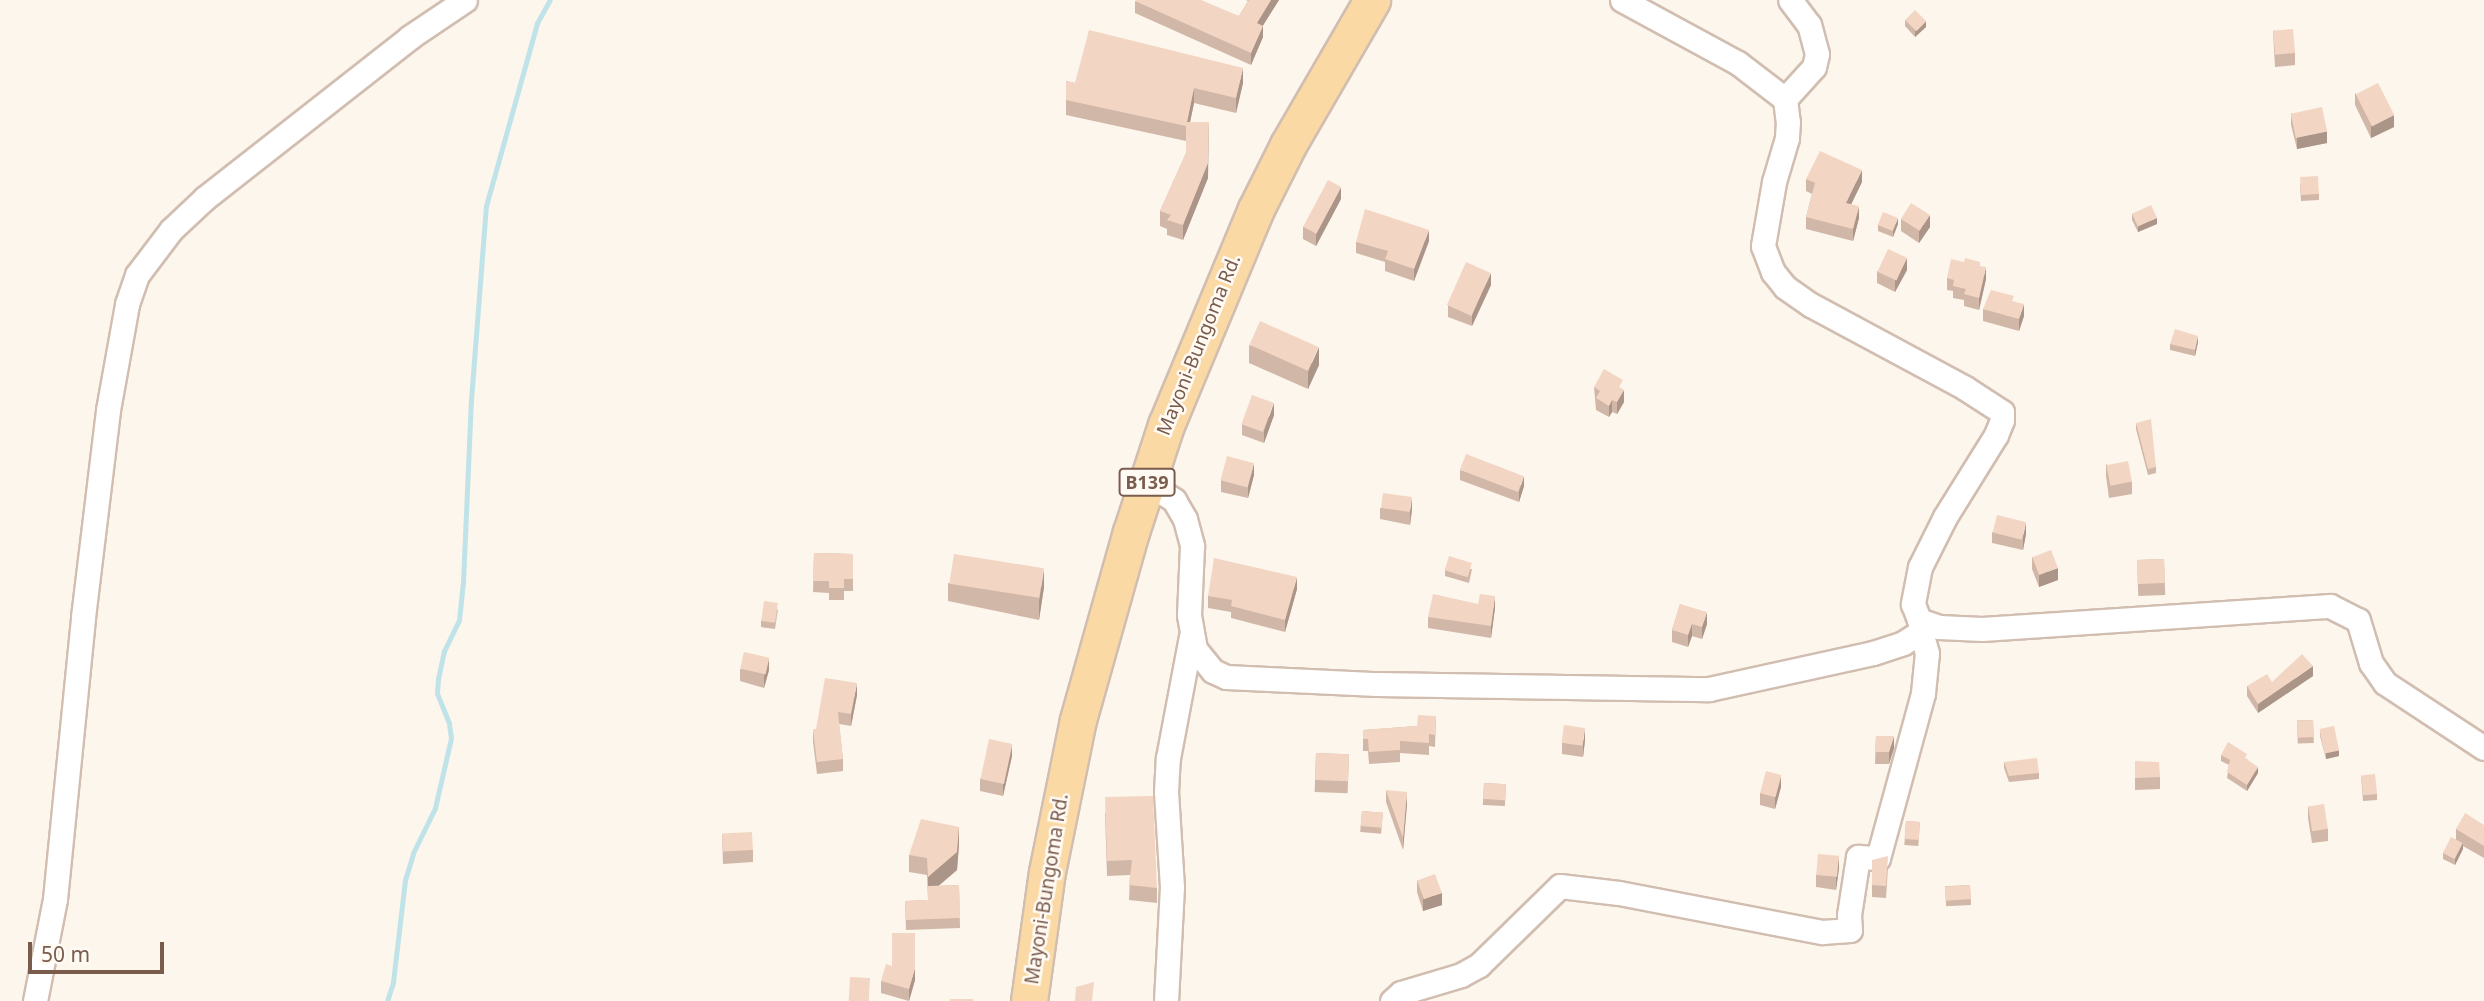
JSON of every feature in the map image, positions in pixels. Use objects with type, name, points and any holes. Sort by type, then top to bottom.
[{"type":"main road","name":"Mayoni-Bungoma Rd.","points":[[1029,1001],[1046,872],[1078,720],[1166,425],[1255,211],[1287,145],[1372,0]]},
{"type":"street","points":[[34,1001],[55,900],[83,617],[108,410],[127,304],[137,275],[171,230],[205,198],[410,37],[465,0]]},
{"type":"street","points":[[1392,1001],[1401,993],[1461,975],[1479,965],[1560,886],[1619,893],[1822,932],[1850,930],[1849,915],[1858,857],[1878,858],[1923,692],[1927,653],[1926,629],[1913,604],[1920,567],[1945,517],[1996,435],[2003,415],[1993,404],[1811,305],[1785,287],[1773,272],[1763,246],[1763,231],[1787,138],[1785,99],[1738,63],[1622,0]]},
{"type":"street","points":[[1785,99],[1814,67],[1817,54],[1809,24],[1790,0]]},
{"type":"street","points":[[1147,483],[1174,500],[1190,531],[1191,633],[1168,758],[1166,792],[1172,887],[1166,1001]]},
{"type":"street","points":[[1191,633],[1195,649],[1213,671],[1245,680],[1682,690],[1709,688],[1826,666],[1903,643],[1926,629],[1982,629],[2330,606],[2358,620],[2371,663],[2385,682],[2484,748]]},
{"type":"building","points":[[1136,0],[1201,0],[1239,16],[1249,0],[1271,0],[1257,23],[1263,26],[1251,53]]},
{"type":"building","points":[[1915,10],[1926,21],[1916,31],[1905,20]]},
{"type":"building","points":[[2293,29],[2295,53],[2275,55],[2273,31]]},
{"type":"building","points":[[1089,30],[1243,68],[1236,98],[1194,88],[1187,122],[1209,122],[1208,163],[1183,225],[1167,220],[1171,215],[1160,211],[1186,153],[1186,126],[1066,100],[1066,81],[1075,83]]},
{"type":"building","points":[[2378,83],[2394,115],[2372,126],[2356,94]]},
{"type":"building","points":[[2322,107],[2327,131],[2296,138],[2291,114]]},
{"type":"building","points":[[1820,151],[1862,170],[1846,203],[1859,206],[1853,229],[1806,217],[1815,183],[1806,179]]},
{"type":"building","points":[[2318,176],[2319,194],[2301,195],[2300,177]]},
{"type":"building","points":[[1328,180],[1341,187],[1316,234],[1303,227]]},
{"type":"building","points":[[1911,203],[1930,215],[1920,231],[1901,219]]},
{"type":"building","points":[[2151,205],[2157,218],[2138,227],[2132,214]]},
{"type":"building","points":[[1365,209],[1429,230],[1414,269],[1385,259],[1388,251],[1356,242]]},
{"type":"building","points":[[1883,212],[1898,218],[1893,231],[1878,225]]},
{"type":"building","points":[[1888,249],[1907,258],[1896,281],[1877,272]]},
{"type":"building","points":[[1965,258],[1980,262],[1980,266],[1986,267],[1979,298],[1964,294],[1966,289],[1953,286],[1954,280],[1947,278],[1951,259],[1964,262]]},
{"type":"building","points":[[1466,262],[1491,273],[1472,316],[1447,305]]},
{"type":"building","points":[[1991,290],[2014,296],[2012,301],[2024,304],[2019,319],[1983,309]]},
{"type":"building","points":[[1260,321],[1318,347],[1308,371],[1249,345]]},
{"type":"building","points":[[2175,329],[2198,336],[2195,350],[2170,344]]},
{"type":"building","points":[[1604,369],[1623,380],[1619,387],[1624,390],[1617,402],[1612,400],[1609,406],[1596,398],[1600,391],[1594,387]]},
{"type":"building","points":[[1252,395],[1274,403],[1263,432],[1241,424]]},
{"type":"building","points":[[2151,419],[2156,467],[2148,469],[2136,423]]},
{"type":"building","points":[[1466,454],[1524,476],[1518,492],[1460,470]]},
{"type":"building","points":[[1227,456],[1254,463],[1248,487],[1221,480]]},
{"type":"building","points":[[2128,461],[2132,482],[2110,486],[2106,465]]},
{"type":"building","points":[[1383,493],[1412,497],[1410,512],[1381,508]]},
{"type":"building","points":[[1997,515],[2026,522],[2022,540],[1993,532]]},
{"type":"building","points":[[2051,550],[2058,568],[2039,575],[2032,557]]},
{"type":"building","points":[[814,553],[853,554],[853,579],[844,579],[844,588],[829,588],[829,581],[813,581]]},
{"type":"building","points":[[954,554],[1044,568],[1039,598],[949,584]]},
{"type":"building","points":[[1449,556],[1472,563],[1468,577],[1445,570]]},
{"type":"building","points":[[1214,558],[1297,577],[1285,620],[1231,606],[1232,600],[1208,596]]},
{"type":"building","points":[[2164,559],[2165,583],[2138,584],[2137,560]]},
{"type":"building","points":[[1433,594],[1478,604],[1480,594],[1495,596],[1491,626],[1428,617]]},
{"type":"building","points":[[764,601],[778,603],[775,623],[761,621]]},
{"type":"building","points":[[1680,604],[1707,612],[1702,627],[1692,624],[1688,635],[1672,630]]},
{"type":"building","points":[[744,652],[769,658],[766,674],[740,669]]},
{"type":"building","points":[[2302,654],[2313,666],[2258,704],[2247,686],[2267,674],[2272,682]]},
{"type":"building","points":[[825,678],[857,683],[851,714],[838,712],[843,759],[817,762],[813,730],[816,729]]},
{"type":"building","points":[[1418,715],[1436,716],[1435,735],[1429,734],[1429,743],[1400,741],[1400,750],[1369,752],[1368,739],[1363,739],[1363,730],[1417,726]]},
{"type":"building","points":[[2313,720],[2314,737],[2298,738],[2297,721]]},
{"type":"building","points":[[1564,725],[1585,728],[1582,746],[1561,743]]},
{"type":"building","points":[[2334,726],[2339,750],[2325,754],[2319,729]]},
{"type":"building","points":[[1876,736],[1894,736],[1889,752],[1875,752]]},
{"type":"building","points":[[989,739],[1012,744],[1004,784],[980,779]]},
{"type":"building","points":[[2228,742],[2247,754],[2245,758],[2258,767],[2247,785],[2227,772],[2230,760],[2221,755]]},
{"type":"building","points":[[1316,753],[1349,754],[1348,781],[1315,780]]},
{"type":"building","points":[[2037,758],[2039,773],[2009,776],[2004,762]]},
{"type":"building","points":[[2135,761],[2159,762],[2160,777],[2135,778]]},
{"type":"building","points":[[1766,771],[1781,775],[1776,797],[1760,793]]},
{"type":"building","points":[[2375,774],[2377,794],[2363,795],[2361,775]]},
{"type":"building","points":[[1484,783],[1506,784],[1505,800],[1483,799]]},
{"type":"building","points":[[1386,790],[1407,792],[1403,838]]},
{"type":"building","points":[[1153,796],[1157,888],[1129,885],[1132,860],[1107,861],[1105,797]]},
{"type":"building","points":[[2324,804],[2328,829],[2312,831],[2308,807]]},
{"type":"building","points":[[1362,811],[1383,813],[1382,828],[1361,826]]},
{"type":"building","points":[[2465,813],[2484,825],[2484,846],[2456,829]]},
{"type":"building","points":[[921,819],[959,827],[957,852],[928,877],[927,858],[909,855]]},
{"type":"building","points":[[1906,821],[1920,822],[1919,840],[1905,839]]},
{"type":"building","points":[[752,832],[753,850],[723,852],[722,834]]},
{"type":"building","points":[[2451,837],[2463,843],[2454,859],[2443,853]]},
{"type":"building","points":[[1818,854],[1839,856],[1837,877],[1816,875]]},
{"type":"building","points":[[1888,856],[1886,886],[1872,885],[1872,860]]},
{"type":"building","points":[[1435,874],[1442,893],[1424,899],[1417,880]]},
{"type":"building","points":[[959,885],[960,918],[906,920],[905,901],[928,900],[928,886]]},
{"type":"building","points":[[1970,885],[1971,899],[1946,901],[1945,887]]},
{"type":"building","points":[[892,933],[915,933],[915,968],[909,989],[881,981],[886,964],[892,966]]},
{"type":"building","points":[[850,977],[870,978],[869,1001],[849,1001]]},
{"type":"building","points":[[1094,982],[1092,1001],[1075,1001],[1076,987]]},
{"type":"building","points":[[950,999],[973,1001],[950,1001]]},
{"type":"waterway","points":[[387,1001],[393,982],[405,880],[413,853],[435,808],[451,738],[449,723],[437,693],[444,651],[459,620],[463,582],[471,400],[486,206],[537,23],[550,0]]}]
